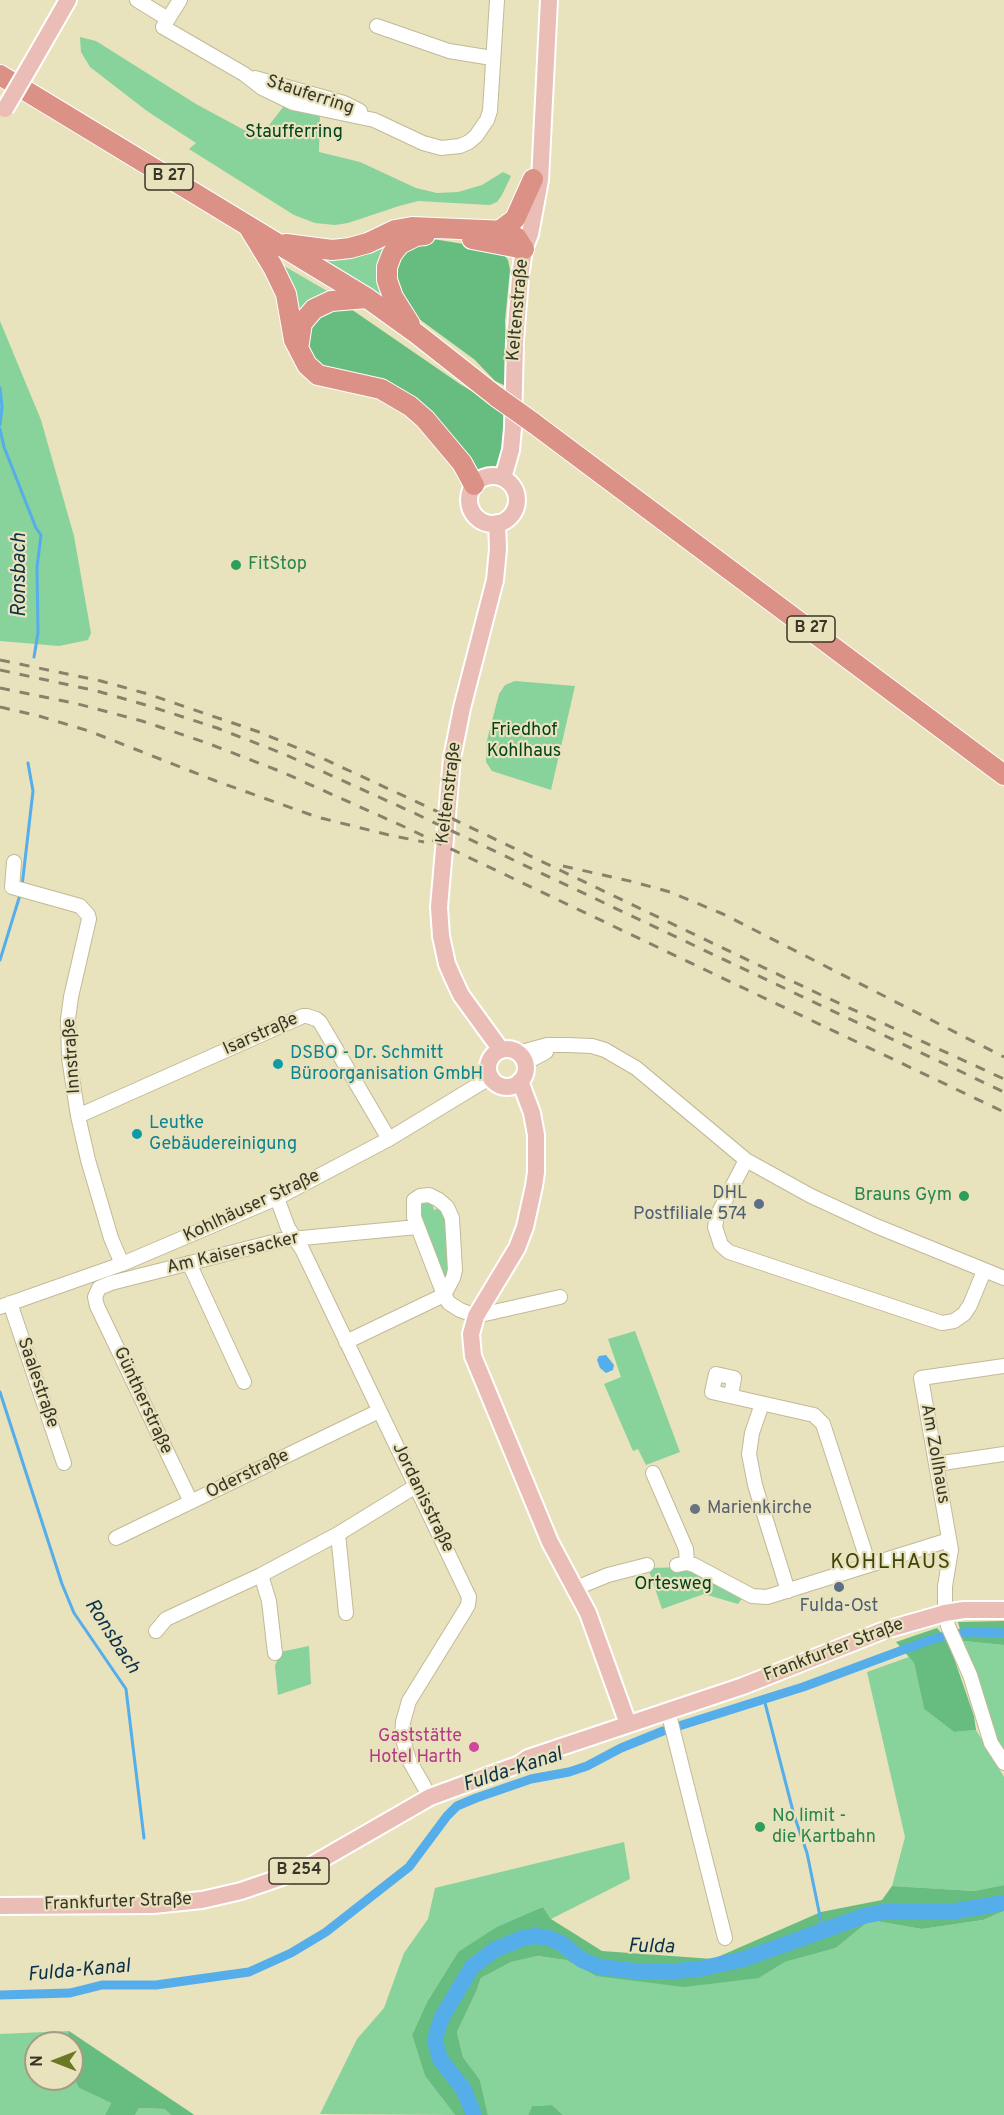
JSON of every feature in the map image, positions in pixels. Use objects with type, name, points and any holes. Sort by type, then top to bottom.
[{"type":"highway","name":"B 27","points":[[0,75],[367,298],[417,333],[497,397],[1004,775]]},
{"type":"highway","points":[[499,231],[515,219],[533,179]]},
{"type":"highway","points":[[248,226],[273,267],[286,294],[294,340],[300,356],[307,365],[318,375],[381,389],[401,400],[425,419],[479,482]]},
{"type":"highway","points":[[278,243],[300,247],[341,249],[359,246],[395,230],[412,227],[499,231],[513,234],[524,249]]},
{"type":"highway","points":[[417,333],[393,297],[387,280],[389,260],[400,244],[416,236],[429,234],[524,249]]},
{"type":"highway","points":[[300,356],[299,332],[302,323],[314,309],[331,302],[367,298]]},
{"type":"main road","name":"Keltenstraße","points":[[524,249],[530,234],[540,180],[549,0]]},
{"type":"main road","points":[[2,113],[68,1]]},
{"type":"main road","name":"Keltenstraße","points":[[503,478],[511,450],[513,428],[516,314],[524,249],[522,232],[541,153]]},
{"type":"main road","points":[[497,476],[503,478],[514,488],[517,503],[510,516],[497,523],[483,521],[472,511],[469,496],[479,482],[497,476]]},
{"type":"main road","name":"Keltenstraße","points":[[497,523],[498,549],[495,580],[462,708],[452,758],[439,907],[441,936],[447,964],[471,1010],[501,1050]]},
{"type":"main road","points":[[501,1050],[512,1050],[522,1058],[525,1072],[520,1081],[507,1086],[498,1084],[491,1077],[490,1061],[494,1054],[501,1050]]},
{"type":"main road","points":[[520,1081],[532,1113],[536,1135],[534,1186],[525,1227],[517,1248],[476,1316],[471,1334],[471,1345],[479,1375],[550,1542],[576,1588],[594,1627],[628,1724]]},
{"type":"main road","name":"Frankfurter Straße","points":[[0,1898],[157,1896],[200,1892],[233,1885],[265,1875],[313,1854],[428,1793],[520,1764],[528,1758],[628,1724],[671,1723],[743,1686],[882,1630],[947,1619],[964,1610],[1004,1610]]},
{"type":"main road","name":"Frankfurter Straße","points":[[0,1906],[159,1905],[202,1900],[241,1891],[305,1869],[428,1793]]},
{"type":"street","name":"Stauferring","points":[[137,0],[168,19],[163,27],[244,74],[262,88],[293,103],[374,120],[432,147],[451,148],[469,142],[483,129],[490,111],[497,0]]},
{"type":"street","points":[[168,19],[180,0]]},
{"type":"street","points":[[377,26],[449,51],[492,58]]},
{"type":"street","name":"Innstraße","points":[[14,862],[12,887],[80,906],[86,911],[89,919],[71,997],[68,1019],[69,1058],[88,1160],[111,1238],[122,1264]]},
{"type":"street","name":"Isarstraße","points":[[78,1116],[307,1016],[320,1022],[389,1139]]},
{"type":"street","points":[[522,1058],[556,1046],[580,1045],[592,1046],[624,1060],[746,1160],[811,1196],[1004,1278]]},
{"type":"street","name":"Kohlhäuser Straße","points":[[5,1305],[122,1264],[277,1198],[389,1139],[491,1077]]},
{"type":"street","points":[[746,1160],[717,1216],[715,1227],[721,1245],[729,1252],[942,1323],[954,1321],[964,1314],[984,1271]]},
{"type":"street","points":[[346,1342],[444,1295],[453,1278],[455,1270],[452,1218],[447,1207],[439,1200],[429,1195],[420,1196],[414,1200],[413,1204],[417,1227],[444,1295],[449,1303],[476,1316],[560,1297]]},
{"type":"street","name":"Jordanisstraße","points":[[277,1198],[288,1228],[296,1239],[469,1597],[465,1612],[409,1701],[403,1722],[402,1736],[409,1760],[428,1793]]},
{"type":"street","name":"Am Kaisersacker","points":[[95,1299],[99,1288],[111,1283],[280,1239],[417,1227]]},
{"type":"street","points":[[189,1263],[244,1382]]},
{"type":"street","name":"Güntherstraße","points":[[95,1299],[191,1502]]},
{"type":"street","name":"Saalestraße","points":[[5,1305],[64,1462]]},
{"type":"street","name":"Am Zollhaus","points":[[947,1619],[945,1586],[951,1550],[921,1378],[1004,1366]]},
{"type":"street","points":[[731,1396],[814,1415],[823,1424],[869,1565]]},
{"type":"street","points":[[762,1404],[752,1433],[749,1454],[755,1485],[788,1591]]},
{"type":"street","name":"Oderstraße","points":[[116,1538],[379,1411]]},
{"type":"street","points":[[936,1464],[1004,1454]]},
{"type":"street","points":[[653,1473],[686,1549],[682,1564],[702,1569],[752,1596],[767,1598],[949,1540]]},
{"type":"street","points":[[156,1631],[166,1619],[261,1575],[338,1534],[416,1486]]},
{"type":"street","points":[[338,1534],[346,1613]]},
{"type":"street","points":[[576,1588],[608,1575],[647,1565]]},
{"type":"street","points":[[261,1575],[269,1601],[275,1653]]},
{"type":"street","points":[[947,1619],[970,1675],[991,1743],[1004,1763]]},
{"type":"street","points":[[671,1723],[725,1938]]},
{"type":"green space","name":"Staufferring","points":[[80,37],[96,41],[196,104],[259,138],[284,106],[320,113],[319,152],[360,162],[416,188],[437,193],[458,192],[482,185],[503,172],[511,176],[497,202],[490,205],[418,201],[348,223],[335,225],[315,223],[294,215],[189,149],[196,143],[147,111],[90,67],[81,52]]},
{"type":"green space","points":[[387,239],[391,302],[310,252]]},
{"type":"green space","points":[[433,239],[470,245],[504,255],[508,260],[510,270],[505,321],[508,387],[495,381],[475,360],[411,313],[398,297],[395,259],[398,253]]},
{"type":"green space","points":[[272,259],[334,295],[299,321]]},
{"type":"green space","points":[[348,307],[460,384],[506,412],[508,433],[499,467],[491,472],[481,472],[433,421],[313,361],[304,342],[304,332],[323,308]]},
{"type":"green space","points":[[0,321],[41,420],[74,536],[91,633],[88,640],[59,646],[0,641]]},
{"type":"green space","name":"Friedhof Kohlhaus","points":[[515,681],[575,686],[551,790],[492,771],[486,762],[486,744],[499,694],[505,685]]},
{"type":"green space","points":[[431,1200],[434,1210],[442,1207],[448,1220],[450,1273],[442,1279],[416,1203]]},
{"type":"green space","points":[[635,1331],[680,1452],[646,1465],[638,1449],[633,1451],[604,1384],[621,1377],[608,1339]]},
{"type":"green space","name":"Ortesweg","points":[[690,1567],[743,1597],[738,1604],[704,1594],[662,1609],[648,1568]]},
{"type":"green space","points":[[1004,1621],[1004,1645],[963,1641],[958,1622]]},
{"type":"green space","points":[[937,1628],[948,1641],[974,1716],[976,1730],[954,1732],[924,1709],[914,1663],[896,1642]]},
{"type":"green space","points":[[963,1641],[1004,1645],[1004,1754],[996,1741]]},
{"type":"green space","points":[[309,1646],[311,1684],[278,1695],[275,1666],[280,1652]]},
{"type":"green space","points":[[909,1657],[914,1663],[924,1709],[954,1732],[976,1730],[1004,1777],[1004,1885],[974,1891],[892,1886],[905,1837],[867,1672]]},
{"type":"green space","points":[[624,1842],[630,1879],[551,1919],[543,1907],[458,1952],[427,2002],[412,2035],[425,2076],[455,2115],[320,2114],[357,2039],[384,2008],[404,1953],[428,1919],[435,1888]]},
{"type":"green space","points":[[1004,1885],[1004,1911],[983,1920],[922,1929],[870,1920],[836,1948],[785,1962],[759,1978],[684,1987],[596,1976],[566,1960],[537,1956],[511,1962],[481,1978],[457,2032],[463,2057],[480,2080],[488,2115],[455,2115],[425,2076],[412,2035],[427,2002],[458,1952],[497,1927],[543,1907],[551,1919],[602,1951],[713,1959],[821,1912],[882,1900],[892,1886],[974,1891]]},
{"type":"green space","points":[[1004,1911],[1004,2115],[563,2115],[552,2105],[532,2106],[528,2115],[488,2115],[480,2080],[463,2057],[457,2032],[481,1978],[511,1962],[536,1956],[566,1960],[596,1976],[759,1978],[785,1962],[836,1948],[870,1920],[922,1929],[983,1920]]},
{"type":"green space","points":[[24,2033],[24,2091],[84,2090],[111,2103],[105,2115],[0,2115],[0,2034]]},
{"type":"green space","points":[[84,2041],[194,2115],[171,2115],[165,2109],[139,2108],[135,2115],[105,2115],[111,2103],[84,2090]]},
{"type":"green space","points":[[552,2105],[563,2115],[528,2115],[532,2106]]},
{"type":"green space","points":[[139,2108],[166,2109],[171,2115],[135,2115]]},
{"type":"water","points":[[606,1355],[614,1365],[613,1370],[606,1373],[600,1368],[597,1360],[599,1356]]},
{"type":"waterway","name":"Ronsbach","points":[[0,388],[2,407],[0,425]]},
{"type":"waterway","name":"Ronsbach","points":[[0,429],[4,447],[36,528],[41,535],[37,567],[38,633],[34,657]]},
{"type":"waterway","name":"Ronsbach","points":[[22,886],[33,791],[28,763]]},
{"type":"waterway","name":"Ronsbach","points":[[0,960],[20,895]]},
{"type":"waterway","name":"Ronsbach","points":[[0,1392],[62,1584],[74,1613],[126,1689],[144,1838]]},
{"type":"waterway","name":"Fulda-Kanal","points":[[0,1995],[70,1993],[102,1985],[156,1985],[249,1972],[291,1953],[326,1932],[409,1867],[457,1806],[531,1779],[587,1766],[621,1748],[663,1731],[803,1687],[927,1641],[971,1632],[1004,1633]]},
{"type":"waterway","points":[[764,1699],[794,1815],[807,1853],[823,1931]]},
{"type":"waterway","name":"Fulda","points":[[474,2115],[464,2090],[440,2059],[435,2040],[438,2029],[442,2017],[472,1967],[494,1950],[523,1938],[535,1936],[548,1938],[561,1943],[582,1960],[600,1967],[635,1971],[676,1971],[699,1969],[744,1959],[864,1916],[883,1912],[956,1911],[1004,1903]]},
{"type":"railway","points":[[0,660],[101,681],[148,694],[259,732],[324,759],[819,994],[1004,1079]]},
{"type":"railway","points":[[0,670],[97,691],[146,705],[217,728],[284,754],[414,813],[1004,1092]]},
{"type":"railway","points":[[0,688],[78,704],[142,721],[282,772],[407,828],[1004,1112]]},
{"type":"railway","points":[[0,707],[89,731],[216,781],[317,817],[424,842]]},
{"type":"railway","points":[[563,866],[670,892],[723,914],[1004,1057]]},
{"type":"place","name":"FitStop","points":[[236,565]]},
{"type":"place","name":"DSBO - Dr. Schmitt Büroorganisation GmbH","points":[[278,1064]]},
{"type":"place","name":"Leutke Gebäudereinigung","points":[[137,1134]]},
{"type":"place","name":"Brauns Gym","points":[[964,1196]]},
{"type":"place","name":"DHL Postfiliale 574","points":[[759,1204]]},
{"type":"place","name":"Marienkirche","points":[[695,1509]]},
{"type":"place","name":"Fulda-Ost","points":[[839,1587]]},
{"type":"place","name":"Gaststätte Hotel Harth","points":[[474,1747]]},
{"type":"place","name":"No limit - die Kartbahn","points":[[760,1827]]},
{"type":"district","name":"KOHLHAUS","points":[[891,1564]]}]
